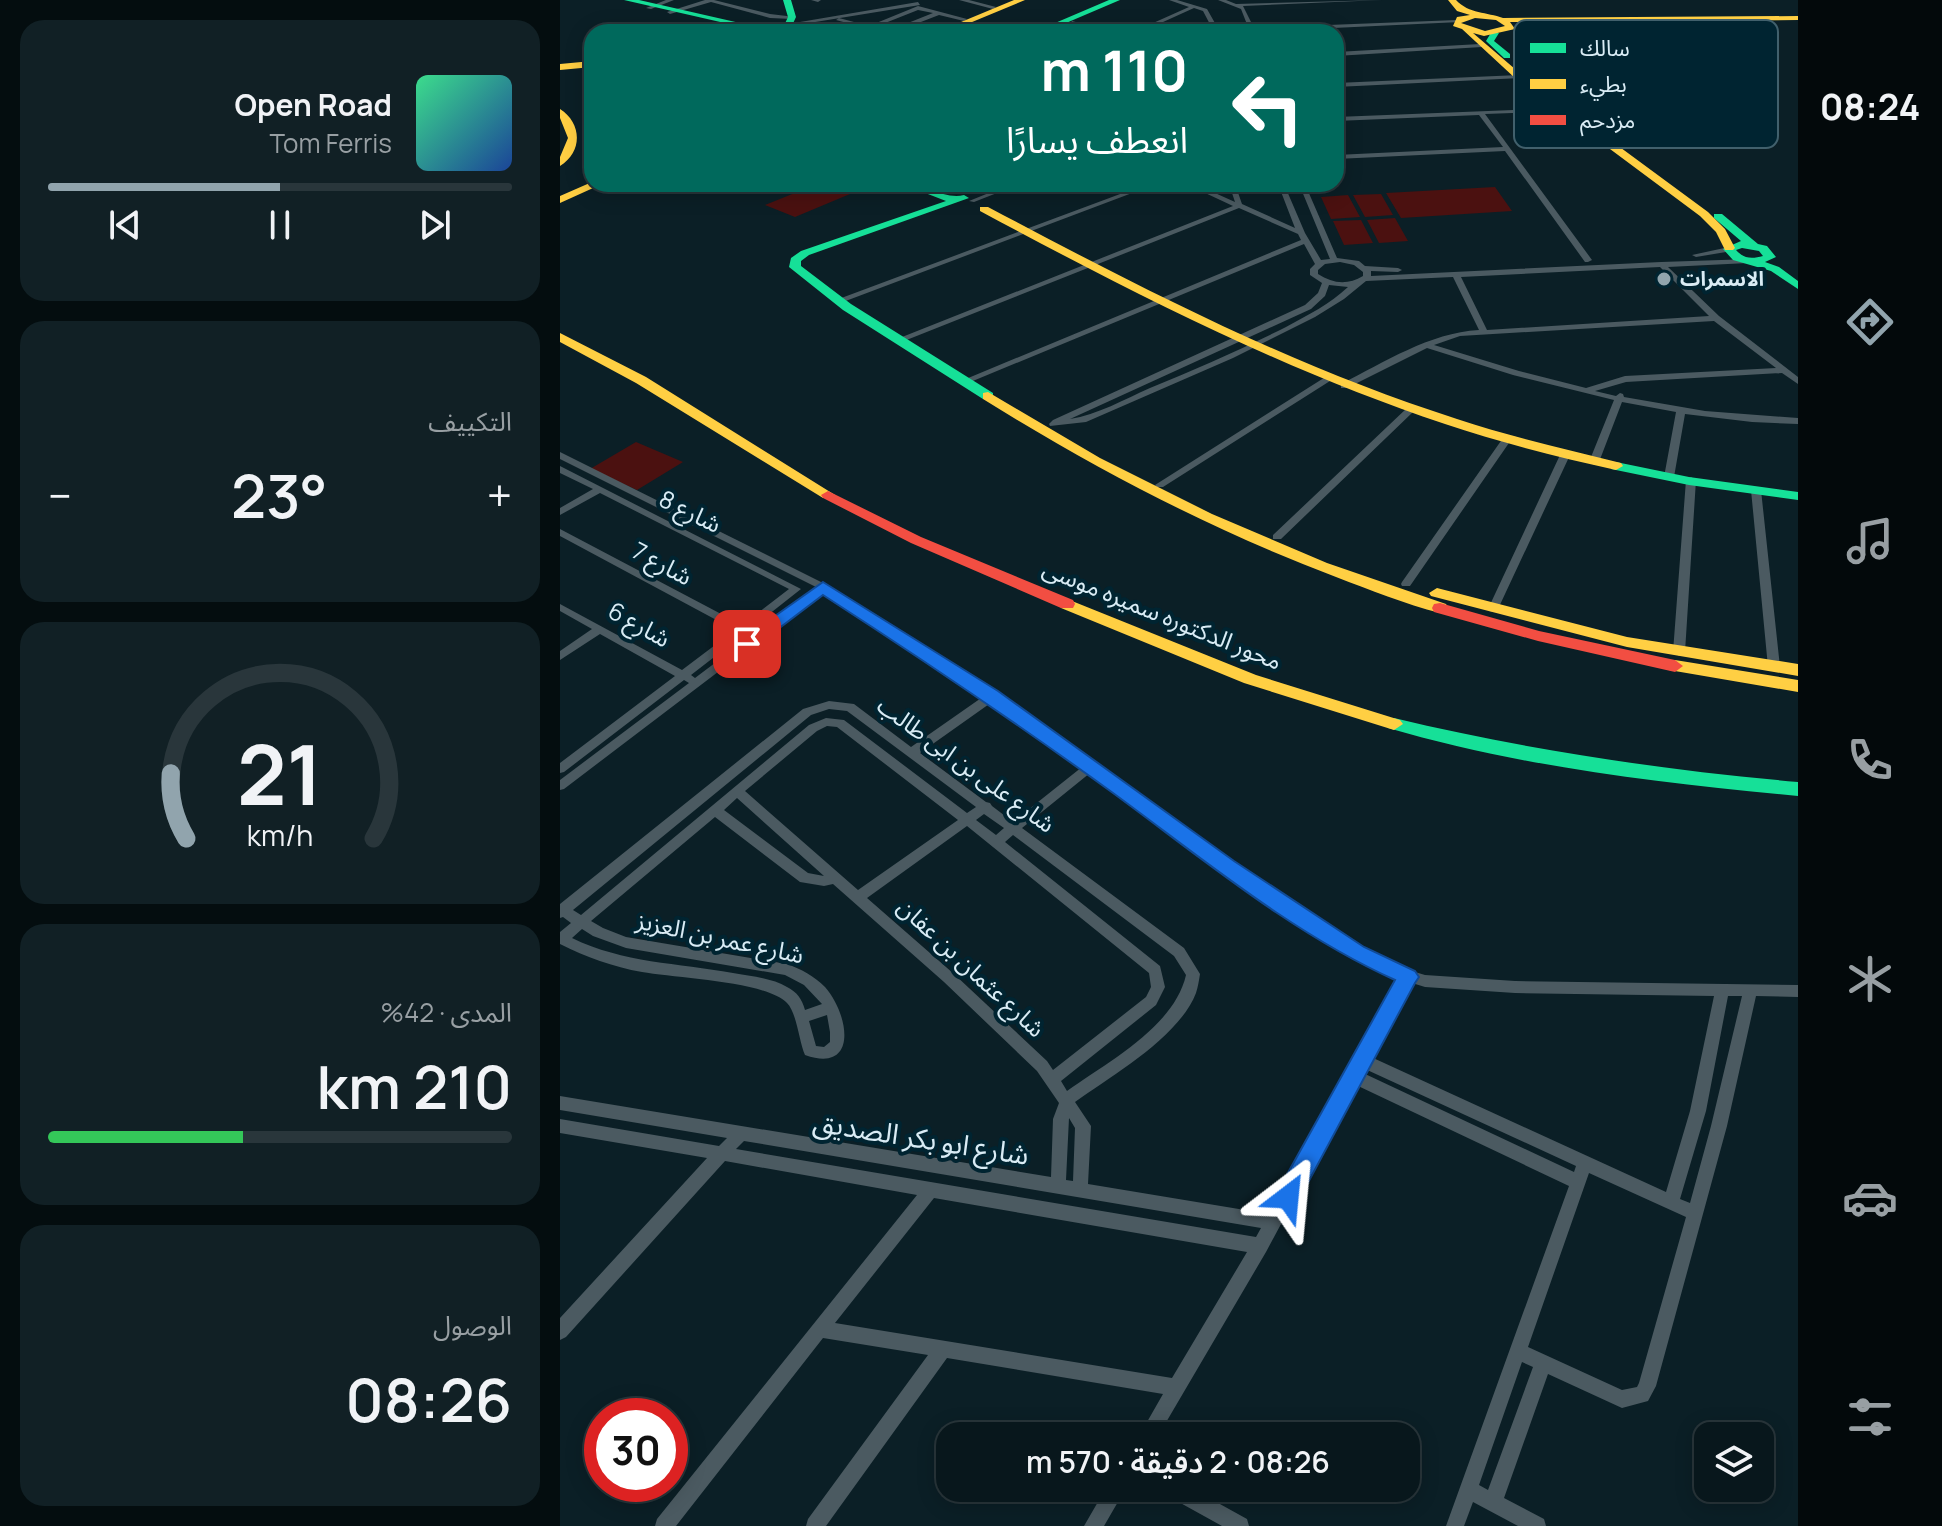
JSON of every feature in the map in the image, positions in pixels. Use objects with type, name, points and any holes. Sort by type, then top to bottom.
[{"type":"street","points":[[615,0],[664,7],[725,24]]},
{"type":"street","points":[[628,0],[739,24]]},
{"type":"street","points":[[747,11],[751,0]]},
{"type":"street","points":[[904,0],[918,4],[967,7]]},
{"type":"street","points":[[961,24],[1021,0]]},
{"type":"street","points":[[1058,24],[1116,0]]},
{"type":"street","points":[[1072,23],[1128,0]]},
{"type":"street","points":[[1172,0],[1207,12],[1213,24]]},
{"type":"street","points":[[1221,0],[1243,8],[1250,24]]},
{"type":"street","points":[[1237,5],[1379,0]]},
{"type":"street","points":[[1438,0],[1480,46],[1514,73]]},
{"type":"street","points":[[1452,0],[1460,9],[1503,27]]},
{"type":"street","points":[[664,7],[708,1],[795,19],[832,19],[918,4]]},
{"type":"street","points":[[909,24],[938,13],[1001,3]]},
{"type":"street","points":[[1154,24],[1195,6]]},
{"type":"street","points":[[943,24],[967,7]]},
{"type":"street","points":[[878,24],[917,9],[938,13]]},
{"type":"street","points":[[1460,24],[1481,16]]},
{"type":"street","points":[[832,19],[852,24]]},
{"type":"street","points":[[1778,21],[1798,21]]},
{"type":"street","points":[[1072,23],[1076,24]]},
{"type":"street","points":[[1344,28],[1460,24],[1514,27]]},
{"type":"street","points":[[1503,27],[1490,41],[1514,63]]},
{"type":"street","points":[[1344,54],[1480,46]]},
{"type":"street","points":[[560,60],[584,61]]},
{"type":"street","points":[[560,67],[584,62]]},
{"type":"street","points":[[1344,85],[1514,77]]},
{"type":"street","points":[[1344,119],[1514,111]]},
{"type":"street","points":[[560,112],[573,126],[576,137],[572,151],[560,163]]},
{"type":"street","points":[[1481,113],[1588,260]]},
{"type":"street","points":[[1620,148],[1711,220],[1721,231],[1729,248]]},
{"type":"street","points":[[1620,148],[1798,286]]},
{"type":"street","points":[[1344,157],[1506,149]]},
{"type":"street","points":[[560,197],[584,184]]},
{"type":"street","points":[[560,197],[584,189]]},
{"type":"street","points":[[933,192],[968,203]]},
{"type":"street","points":[[942,192],[1244,343],[1344,386],[1410,410],[1506,440],[1594,462],[1669,477],[1798,496]]},
{"type":"street","points":[[996,192],[816,255],[807,261],[809,267],[846,298],[1047,427],[1224,527],[1307,562],[1448,609],[1798,686]]},
{"type":"street","points":[[846,298],[1132,192]]},
{"type":"street","points":[[1207,192],[1303,237]]},
{"type":"street","points":[[1234,192],[1238,206]]},
{"type":"street","points":[[1284,192],[1303,237],[1319,264]]},
{"type":"street","points":[[1305,192],[1334,260]]},
{"type":"street","points":[[908,336],[1238,206]]},
{"type":"street","points":[[971,379],[1303,237]]},
{"type":"street","points":[[1319,264],[1334,260],[1365,268],[1410,270],[1690,256],[1729,248],[1757,255],[1798,273]]},
{"type":"street","points":[[1319,264],[1314,275],[1326,283],[1661,264],[1757,255]]},
{"type":"street","points":[[1661,264],[1716,318],[1798,381]]},
{"type":"street","points":[[1047,427],[1338,302],[1361,281],[1365,268]]},
{"type":"street","points":[[1456,275],[1483,331]]},
{"type":"street","points":[[1047,427],[1083,420],[1244,343],[1308,307],[1322,294],[1326,283]]},
{"type":"street","points":[[1344,386],[1426,345],[1451,336],[1483,331],[1716,318]]},
{"type":"street","name":"محور الدكتوره سميره موسى","points":[[560,325],[636,363],[831,485],[889,516],[1211,653],[1329,693],[1504,737],[1642,760],[1798,775]]},
{"type":"street","name":"محور الدكتوره سميره موسى","points":[[560,337],[637,377],[819,491],[878,523],[1248,678],[1365,716],[1500,749],[1722,783],[1798,789]]},
{"type":"street","points":[[1426,345],[1589,390],[1681,409],[1798,421]]},
{"type":"street","points":[[1589,390],[1625,379],[1790,372]]},
{"type":"street","points":[[1160,485],[1327,379]]},
{"type":"street","points":[[1594,462],[1620,396]]},
{"type":"street","points":[[1669,477],[1681,409]]},
{"type":"street","points":[[1277,537],[1410,410]]},
{"type":"street","points":[[1406,584],[1506,440]]},
{"type":"street","points":[[560,455],[823,587],[992,696],[1227,866],[1357,953],[1408,977],[1442,983],[1515,987],[1798,991]]},
{"type":"street","points":[[1493,609],[1565,455]]},
{"type":"street","points":[[1101,460],[1277,537],[1406,584],[1584,639],[1798,670]]},
{"type":"street","name":"شارع 8","points":[[560,469],[794,586],[793,594],[744,631]]},
{"type":"street","points":[[1679,652],[1691,480]]},
{"type":"street","points":[[560,512],[600,489]]},
{"type":"street","points":[[1756,490],[1774,667]]},
{"type":"street","name":"شارع 7","points":[[560,532],[744,631]]},
{"type":"street","points":[[560,769],[823,587]]},
{"type":"street","name":"شارع 6","points":[[560,607],[690,679]]},
{"type":"street","points":[[560,656],[600,629]]},
{"type":"street","points":[[560,786],[744,631]]},
{"type":"street","points":[[912,752],[992,696]]},
{"type":"street","name":"شارع على بن ابى طالب","points":[[561,911],[799,718],[818,707],[850,707],[1179,952],[1193,974],[1189,996],[1170,1021],[1068,1099]]},
{"type":"street","name":"شارع على بن ابى طالب","points":[[561,938],[813,728],[833,722],[896,764],[1158,975],[1158,987],[1151,1001],[1053,1079]]},
{"type":"street","points":[[996,842],[1091,766]]},
{"type":"street","name":"شارع عثمان بن عفان","points":[[737,791],[949,978],[1053,1079],[1084,1129],[1080,1190]]},
{"type":"street","points":[[859,897],[986,806]]},
{"type":"street","points":[[715,810],[805,878],[824,881],[836,878]]},
{"type":"street","points":[[682,814],[697,825]]},
{"type":"street","name":"شارع عمر بن العزيز","points":[[561,911],[626,942],[798,974],[824,992],[838,1042],[826,1054],[815,1055],[808,1049],[796,1002],[781,990],[611,960],[581,950],[561,938]]},
{"type":"street","points":[[1157,1422],[1260,1246],[1408,977]]},
{"type":"street","points":[[1671,1203],[1698,1111],[1722,989]]},
{"type":"street","points":[[1518,1351],[1622,1399],[1642,1395],[1720,1121],[1750,990]]},
{"type":"street","points":[[802,1017],[829,1008]]},
{"type":"street","points":[[1364,1061],[1694,1213]]},
{"type":"street","points":[[1355,1077],[1578,1182]]},
{"type":"street","points":[[1058,1187],[1061,1119],[1068,1099]]},
{"type":"street","name":"شارع ابو بكر الصديق","points":[[560,1103],[1273,1222]]},
{"type":"street","points":[[1455,1124],[1463,1107]]},
{"type":"street","points":[[1698,1111],[1720,1121]]},
{"type":"street","name":"شارع ابو بكر الصديق","points":[[560,1126],[1260,1246]]},
{"type":"street","points":[[560,1331],[740,1134]]},
{"type":"street","points":[[1455,1526],[1585,1163]]},
{"type":"street","points":[[664,1526],[930,1190]]},
{"type":"street","points":[[820,1329],[1178,1388]]},
{"type":"street","points":[[815,1526],[943,1349]]},
{"type":"street","points":[[1493,1503],[1543,1362]]},
{"type":"street","points":[[1467,1489],[1537,1526]]},
{"type":"street","points":[[1093,1526],[1108,1502]]},
{"type":"street","points":[[1198,1502],[1240,1526]]},
{"type":"shaded area","points":[[1495,187],[1512,211],[1401,218],[1386,193]]},
{"type":"shaded area","points":[[797,192],[850,194],[795,217],[765,205]]},
{"type":"shaded area","points":[[1381,194],[1393,215],[1365,217],[1353,195]]},
{"type":"shaded area","points":[[1348,195],[1360,217],[1331,219],[1321,197]]},
{"type":"shaded area","points":[[1395,218],[1408,241],[1379,243],[1367,220]]},
{"type":"shaded area","points":[[1361,220],[1373,243],[1344,245],[1333,221]]},
{"type":"shaded area","points":[[636,442],[683,462],[637,490],[590,469]]},
{"type":"traffic: fast","points":[[628,0],[738,24]]},
{"type":"traffic: fast","points":[[787,0],[792,17],[789,24]]},
{"type":"traffic: fast","points":[[1058,24],[1116,0]]},
{"type":"traffic: fast","points":[[1495,33],[1490,41],[1507,56]]},
{"type":"traffic: fast","points":[[931,192],[957,201]]},
{"type":"traffic: fast","points":[[964,198],[805,253],[795,260],[795,267],[847,307],[988,396]]},
{"type":"traffic: fast","points":[[1718,216],[1753,245]]},
{"type":"traffic: fast","points":[[1758,261],[1770,257],[1763,248],[1741,244],[1729,249],[1737,258],[1775,269],[1798,286]]},
{"type":"traffic: fast","points":[[1616,466],[1689,481],[1798,496]]},
{"type":"traffic: fast","points":[[1394,724],[1494,747],[1594,765],[1798,789]]},
{"type":"traffic: slow","points":[[961,24],[1021,0]]},
{"type":"traffic: slow","points":[[1452,0],[1460,9],[1479,15]]},
{"type":"traffic: slow","points":[[1475,16],[1498,18],[1512,27],[1484,34],[1456,24],[1460,19],[1475,16]]},
{"type":"traffic: slow","points":[[1504,20],[1798,18]]},
{"type":"traffic: slow","points":[[1465,30],[1514,73]]},
{"type":"traffic: slow","points":[[560,67],[584,65]]},
{"type":"traffic: slow","points":[[560,112],[570,125],[573,138],[570,150],[560,163]]},
{"type":"traffic: slow","points":[[1615,148],[1704,214],[1721,231],[1729,248]]},
{"type":"traffic: slow","points":[[560,200],[584,190]]},
{"type":"traffic: slow","points":[[984,209],[1136,289],[1291,361],[1451,422],[1616,466]]},
{"type":"traffic: slow","points":[[560,337],[641,380],[828,495]]},
{"type":"traffic: slow","points":[[988,396],[1095,461],[1206,517],[1321,566],[1440,608]]},
{"type":"traffic: slow","points":[[1437,593],[1627,642],[1798,670]]},
{"type":"traffic: slow","points":[[1067,604],[1250,679],[1394,724]]},
{"type":"traffic: slow","points":[[1675,666],[1798,686]]},
{"type":"traffic: jam","points":[[828,495],[916,540],[1067,604]]},
{"type":"traffic: jam","points":[[1440,608],[1538,636],[1675,666]]},
{"type":"place","name":"الاسمرات","points":[[1664,279]]},
{"type":"route","points":[[747,644],[823,587],[992,696],[1227,866],[1357,953],[1381,967],[1408,977],[1288,1197]]}]
